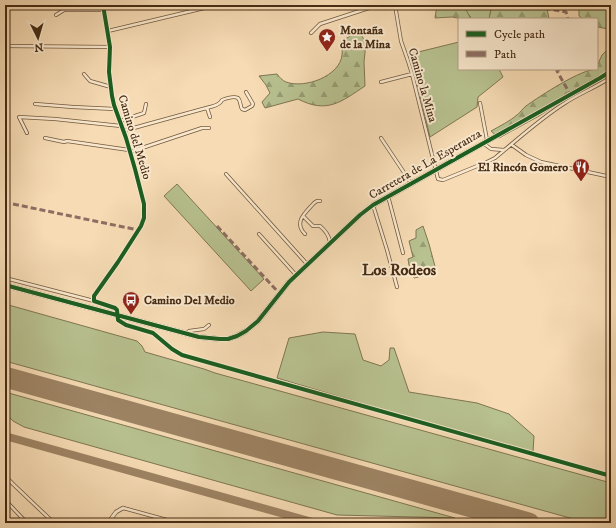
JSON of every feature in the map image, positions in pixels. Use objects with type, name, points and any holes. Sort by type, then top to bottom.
[{"type":"main road","name":"Carretera de La Esperanza","points":[[5,285],[187,334],[220,340],[234,337],[246,331],[258,321],[284,287],[372,205],[611,71]]},
{"type":"street","name":"Camino del Medio","points":[[94,301],[94,296],[118,262],[141,226],[144,218],[142,196],[130,151],[115,109],[109,72],[110,47],[103,5]]},
{"type":"street","points":[[108,31],[217,5]]},
{"type":"street","points":[[311,33],[320,24],[378,5]]},
{"type":"street","name":"Camino la Mina","points":[[395,5],[400,41],[412,74],[436,169]]},
{"type":"street","points":[[56,15],[64,10],[104,10]]},
{"type":"street","points":[[5,46],[110,47]]},
{"type":"street","points":[[84,74],[90,81],[111,87]]},
{"type":"street","points":[[381,82],[412,74]]},
{"type":"street","points":[[436,169],[438,179],[442,180],[495,158],[552,111],[579,94],[611,77]]},
{"type":"street","points":[[123,131],[207,108],[218,104],[223,100],[236,97],[239,99],[242,109],[244,110],[253,104],[246,92]]},
{"type":"street","points":[[480,103],[487,140]]},
{"type":"street","points":[[35,104],[115,109]]},
{"type":"street","points":[[120,121],[144,113],[146,104]]},
{"type":"street","points":[[207,108],[210,117]]},
{"type":"street","points":[[28,133],[19,117],[121,126]]},
{"type":"street","points":[[45,138],[130,151],[202,128],[209,128]]},
{"type":"street","points":[[381,138],[411,183]]},
{"type":"street","points":[[483,143],[491,149],[505,150]]},
{"type":"street","points":[[512,144],[526,155],[541,162],[611,177]]},
{"type":"street","points":[[226,174],[307,264]]},
{"type":"street","points":[[388,196],[403,253]]},
{"type":"street","points":[[305,234],[299,223],[301,218],[314,203],[317,201],[320,202]]},
{"type":"street","points":[[372,205],[387,250],[397,287]]},
{"type":"street","points":[[303,216],[313,226],[320,226],[325,230],[329,237],[330,243]]},
{"type":"street","points":[[258,234],[296,275]]},
{"type":"street","points":[[5,278],[94,301],[115,308],[117,310],[118,320],[126,325],[153,333],[172,349],[182,355],[611,476]]},
{"type":"street","points":[[187,334],[190,331],[204,329],[209,325]]},
{"type":"street","points":[[5,477],[54,523]]},
{"type":"street","points":[[5,500],[27,523]]},
{"type":"street","points":[[109,522],[116,512],[123,508],[178,523]]},
{"type":"green space","points":[[437,5],[458,5],[465,8],[470,18],[452,17],[435,18]]},
{"type":"green space","points":[[458,5],[492,5],[489,18],[471,18]]},
{"type":"green space","points":[[492,5],[544,5],[547,8],[549,18],[489,18]]},
{"type":"green space","points":[[579,5],[611,5],[611,27],[609,29],[598,27],[598,18],[582,18],[579,16]]},
{"type":"green space","points":[[359,31],[366,43],[364,62],[365,86],[341,101],[326,106],[317,106],[298,99],[265,108],[262,102],[270,93],[259,76],[277,74],[281,79],[294,84],[302,84],[320,79],[328,75],[340,62],[342,48],[340,42]]},
{"type":"green space","points":[[611,34],[611,72],[604,73],[580,87],[539,116],[499,138],[491,131],[511,119],[541,96],[571,78],[590,70],[598,70],[598,64],[602,55],[609,48]]},
{"type":"green space","points":[[458,42],[458,70],[500,70],[503,77],[478,97],[477,107],[430,137],[410,54]]},
{"type":"green space","points":[[177,184],[264,279],[251,291],[164,196]]},
{"type":"green space","points":[[423,226],[436,270],[434,273],[414,278],[408,259],[413,257],[409,241],[416,238],[416,230]]},
{"type":"green space","points":[[5,304],[137,341],[145,352],[215,373],[611,483],[611,523],[588,523],[5,361]]},
{"type":"green space","points":[[323,332],[355,334],[363,360],[381,366],[389,360],[390,348],[394,348],[409,392],[477,403],[509,414],[534,436],[533,452],[404,416],[277,378],[289,338]]},
{"type":"green space","points":[[5,392],[455,518],[337,515],[24,427],[13,421],[5,413]]},
{"type":"taxiway","points":[[5,436],[316,523]]},
{"type":"runway","points":[[5,377],[529,523]]},
{"type":"marked path","points":[[547,5],[549,9],[566,12],[568,18]]},
{"type":"marked path","points":[[558,70],[557,71],[570,94]]},
{"type":"marked path","points":[[13,204],[138,230]]},
{"type":"marked path","points":[[217,226],[279,293]]},
{"type":"cycle path","points":[[103,5],[110,47],[109,72],[112,96],[135,169],[144,204],[144,218],[141,226],[118,262],[94,296],[94,301],[115,308],[117,310],[118,320],[126,325],[153,333],[172,349],[182,355],[611,476]]},
{"type":"cycle path","points":[[5,285],[199,337],[228,339],[237,336],[258,321],[289,282],[360,215],[373,205],[611,71]]},
{"type":"place","name":"Montaña de la Mina","points":[[327,52]]},
{"type":"place","name":"El Rincón Gomero","points":[[581,182]]},
{"type":"place","name":"Camino Del Medio","points":[[131,315]]},
{"type":"district","name":"Los Rodeos","points":[[399,269]]}]
